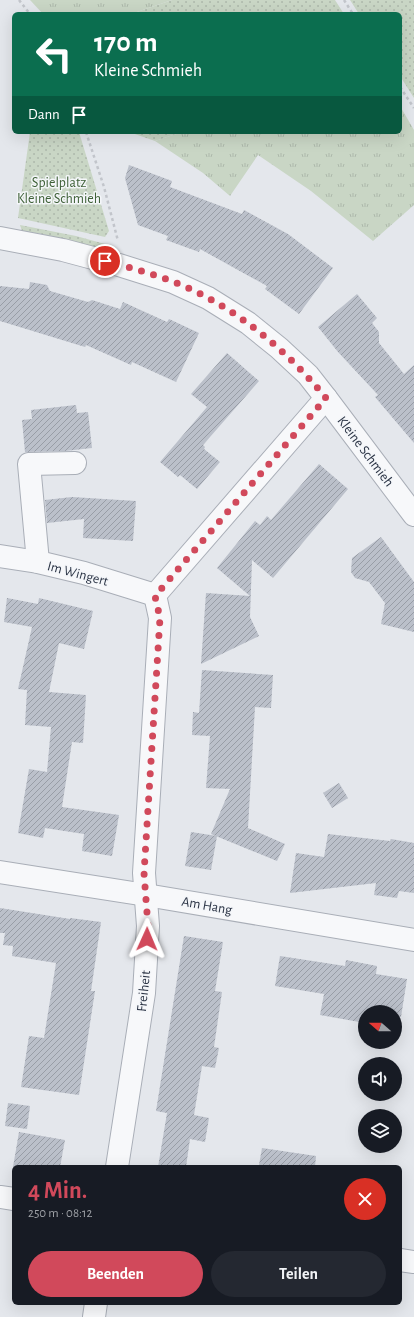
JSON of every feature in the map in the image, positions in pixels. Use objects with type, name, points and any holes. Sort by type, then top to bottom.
[{"type":"street","name":"Kleine Schmieh","points":[[0,238],[63,250],[119,264],[173,282],[208,298],[248,323],[279,348],[308,375],[414,515]]},
{"type":"street","points":[[155,596],[326,398]]},
{"type":"street","points":[[38,562],[29,464],[75,463]]},
{"type":"street","name":"Im Wingert","points":[[0,556],[38,562],[84,573],[155,596]]},
{"type":"street","name":"Freiheit","points":[[117,1165],[144,993],[148,926],[144,873],[160,618],[155,596]]},
{"type":"street","name":"Am Hang","points":[[0,872],[414,940]]},
{"type":"street","points":[[0,1197],[12,1199]]},
{"type":"street","points":[[402,1260],[414,1262]]},
{"type":"street","points":[[94,1317],[96,1305]]},
{"type":"path","points":[[19,0],[28,12]]},
{"type":"path","points":[[344,0],[352,12]]},
{"type":"path","points":[[402,90],[414,108]]},
{"type":"path","points":[[87,134],[104,187],[120,249],[119,264]]},
{"type":"green space","points":[[30,0],[172,0],[137,12],[41,12]]},
{"type":"green space","points":[[172,0],[335,0],[343,12],[137,12]]},
{"type":"green space","points":[[350,0],[414,0],[414,98],[402,79],[402,12],[358,12]]},
{"type":"green space","points":[[402,109],[414,130],[414,205],[373,241],[311,191],[258,155],[230,196],[203,173],[155,141],[176,134],[402,134]]},
{"type":"green space","name":"Spielplatz Kleine Schmieh","points":[[30,134],[80,134],[109,231],[105,237],[18,218]]},
{"type":"green space","points":[[135,134],[176,134],[155,141]]},
{"type":"green space","points":[[20,225],[76,236],[105,244],[101,250],[42,234],[22,231]]},
{"type":"building","points":[[129,165],[172,181],[170,187],[242,214],[244,210],[288,234],[333,268],[299,314],[265,289],[267,286],[200,249],[199,252],[166,240],[168,236],[138,225],[125,178]]},
{"type":"building","points":[[30,282],[47,285],[50,291],[88,302],[92,300],[120,309],[123,302],[167,322],[169,319],[199,333],[176,382],[132,362],[131,365],[86,345],[85,347],[0,321],[0,286],[29,289]]},
{"type":"building","points":[[357,294],[377,318],[372,323],[379,332],[379,343],[404,374],[414,365],[414,443],[375,397],[378,395],[338,352],[318,327]]},
{"type":"building","points":[[227,353],[259,381],[203,445],[205,447],[204,449],[220,462],[197,489],[180,475],[178,477],[160,462],[207,407],[191,394]]},
{"type":"building","points":[[76,405],[77,413],[88,412],[92,448],[65,451],[25,452],[22,420],[32,419],[31,410]]},
{"type":"building","points":[[319,464],[348,489],[273,578],[252,560],[250,617],[259,636],[201,664],[206,593],[250,596],[217,568],[255,521],[260,525],[267,516],[271,520]]},
{"type":"building","points":[[72,497],[136,501],[133,541],[83,538],[84,519],[47,523],[45,500]]},
{"type":"building","points":[[381,537],[414,582],[414,632],[381,624],[385,603],[369,582],[355,578],[351,572],[352,558]]},
{"type":"building","points":[[7,598],[38,604],[39,598],[93,611],[84,649],[59,643],[49,692],[86,695],[83,743],[72,742],[62,807],[119,815],[112,856],[82,851],[84,834],[45,828],[43,838],[18,833],[29,769],[47,772],[51,727],[25,725],[27,690],[18,689],[32,627],[4,622]]},
{"type":"building","points":[[202,670],[273,675],[271,708],[255,707],[248,828],[285,844],[277,861],[211,834],[230,789],[206,788],[210,736],[192,735],[193,712],[199,713]]},
{"type":"building","points":[[339,783],[348,798],[332,808],[323,793]]},
{"type":"building","points":[[191,832],[217,836],[211,870],[185,866]]},
{"type":"building","points":[[328,834],[390,841],[391,839],[414,843],[414,893],[399,891],[397,898],[374,895],[376,883],[290,893],[296,853],[324,857]]},
{"type":"building","points":[[0,908],[70,919],[101,922],[91,991],[95,991],[79,1095],[21,1087],[29,1036],[44,1038],[56,963],[12,956],[13,946],[3,945],[5,933],[0,933]]},
{"type":"building","points":[[184,936],[223,942],[215,991],[222,992],[214,1047],[219,1048],[215,1068],[202,1066],[194,1115],[209,1118],[205,1142],[190,1139],[186,1165],[158,1165],[167,1113],[156,1111]]},
{"type":"building","points":[[280,956],[345,966],[346,960],[377,966],[376,974],[407,979],[402,1011],[402,1005],[358,1005],[358,1022],[320,1015],[324,994],[275,986]]},
{"type":"building","points":[[8,1103],[30,1106],[27,1129],[5,1126]]},
{"type":"building","points":[[19,1132],[65,1140],[60,1165],[13,1165]]},
{"type":"building","points":[[262,1148],[316,1156],[315,1165],[259,1165]]},
{"type":"route","points":[[105,261],[119,264],[173,282],[208,298],[248,323],[279,348],[308,375],[326,398],[155,596],[160,618],[144,873],[148,926],[147,939]]}]
